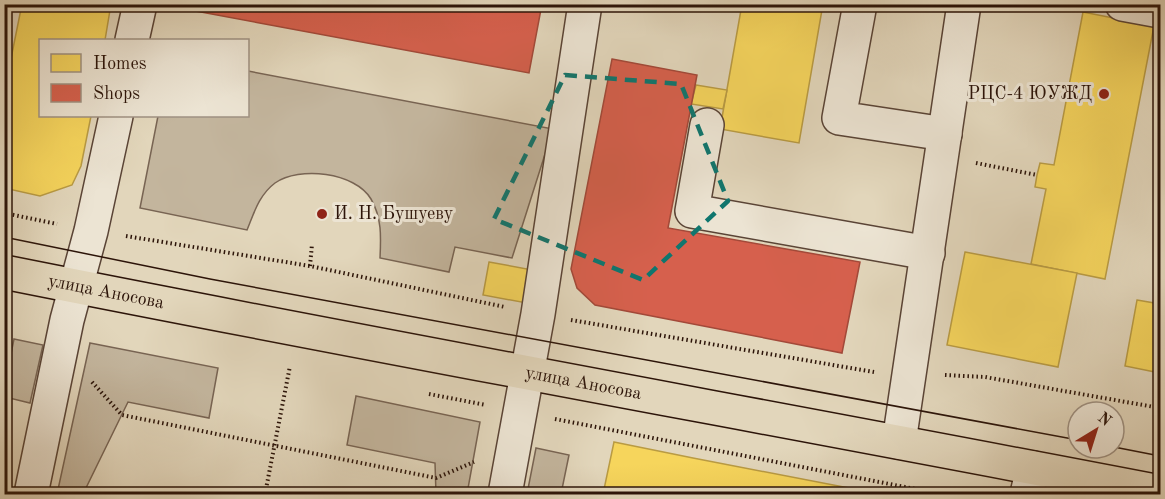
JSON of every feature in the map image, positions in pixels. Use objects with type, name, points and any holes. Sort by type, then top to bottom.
[{"type":"main road","name":"улица Аносова","points":[[4,272],[526,375],[899,442],[1030,481],[1161,492]]},
{"type":"street","points":[[132,39],[140,4]]},
{"type":"street","points":[[506,495],[538,314],[585,4]]},
{"type":"street","points":[[860,4],[839,118],[945,134]]},
{"type":"street","points":[[899,442],[964,4]]},
{"type":"street","points":[[1122,4],[1161,11]]},
{"type":"street","points":[[31,495],[61,348],[75,286],[91,231],[116,117]]},
{"type":"street","points":[[707,125],[692,211],[928,253]]},
{"type":"path","points":[[4,213],[91,231],[310,266],[538,314],[874,372],[985,377],[1161,408]]},
{"type":"path","points":[[310,266],[312,244]]},
{"type":"path","points":[[61,348],[122,415],[436,478],[514,445]]},
{"type":"path","points":[[265,495],[290,366]]},
{"type":"highlighted area","points":[[565,75],[681,84],[728,201],[643,280],[494,219]]},
{"type":"shaded area","points":[[249,71],[553,129],[512,258],[455,247],[449,272],[380,258],[379,220],[371,199],[353,183],[326,174],[298,175],[275,183],[261,199],[247,230],[140,208],[158,117],[249,117]]},
{"type":"shaded area","points":[[14,339],[43,345],[30,403],[5,397],[5,383]]},
{"type":"shaded area","points":[[90,343],[218,368],[209,418],[128,402],[83,494],[57,494]]},
{"type":"shaded area","points":[[356,396],[480,422],[467,494],[436,494],[435,463],[347,445]]},
{"type":"shaded area","points":[[536,448],[569,455],[561,494],[527,494]]},
{"type":"building: Homes","points":[[22,4],[111,4],[105,39],[39,39],[39,117],[91,117],[81,166],[72,185],[40,196],[4,188],[4,93]]},
{"type":"building: Homes","points":[[742,4],[823,4],[799,143],[720,129]]},
{"type":"building: Homes","name":"РЦС-4 ЮУЖД","points":[[1083,12],[1154,26],[1105,279],[1031,264],[1046,189],[1035,187],[1037,175],[1040,163],[1054,165]]},
{"type":"building: Homes","points":[[696,85],[727,90],[723,109],[691,104]]},
{"type":"building: Homes","points":[[965,252],[1077,273],[1058,367],[947,345]]},
{"type":"building: Homes","points":[[489,262],[538,271],[532,304],[483,295]]},
{"type":"building: Homes","points":[[1137,300],[1160,304],[1160,373],[1125,366]]},
{"type":"building: Homes","points":[[614,442],[693,458],[880,494],[603,494]]},
{"type":"building: Shops","points":[[196,4],[542,4],[529,73],[195,11]]},
{"type":"building: Shops","points":[[612,59],[697,75],[668,228],[860,262],[842,353],[595,305],[577,288],[571,269]]},
{"type":"tram line","points":[[4,237],[210,279],[1066,438]]},
{"type":"tram line","points":[[1126,449],[1160,456]]},
{"type":"place","name":"РЦС-4 ЮУЖД","points":[[1104,94]]},
{"type":"place","name":"И. Н. Бушуеву","points":[[322,214]]}]
